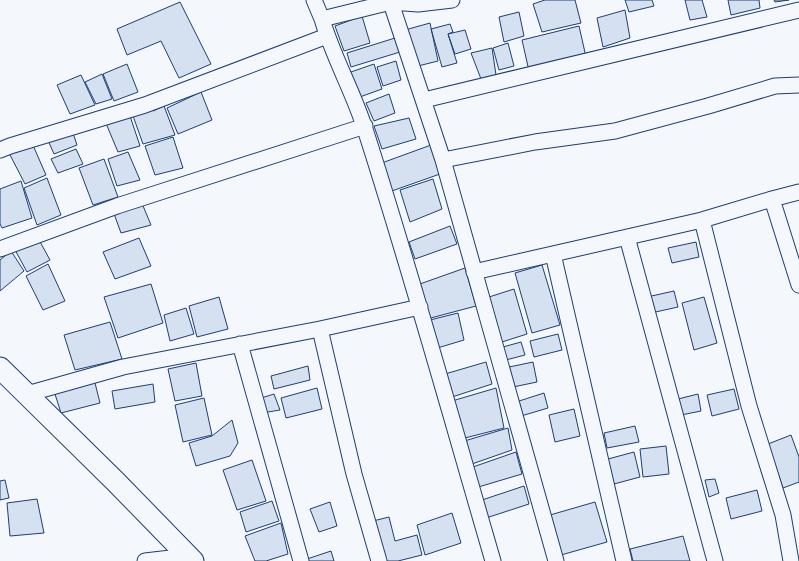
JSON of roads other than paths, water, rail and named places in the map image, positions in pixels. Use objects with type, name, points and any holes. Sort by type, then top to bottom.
[{"type":"main road","points":[[0,368],[116,482],[190,559]]},
{"type":"street","points":[[314,0],[327,36],[365,126],[420,307],[493,561]]},
{"type":"street","points":[[322,19],[391,1],[418,4],[452,0]]},
{"type":"street","points":[[391,1],[444,160],[474,272],[556,561]]},
{"type":"street","points":[[424,100],[799,10]]},
{"type":"street","points":[[0,150],[145,105],[327,36]]},
{"type":"street","points":[[444,160],[535,142],[615,132],[775,86],[799,86]]},
{"type":"street","points":[[0,248],[117,206],[365,126]]},
{"type":"street","points":[[474,272],[702,220],[799,192]]},
{"type":"street","points":[[772,199],[799,285]]},
{"type":"street","points":[[702,220],[749,406],[783,515],[791,561]]},
{"type":"street","points":[[627,237],[715,561]]},
{"type":"street","points":[[553,254],[624,561]]},
{"type":"street","points":[[27,394],[123,367],[320,329],[420,307]]},
{"type":"street","points":[[320,329],[354,474],[379,561]]},
{"type":"street","points":[[240,344],[301,561]]},
{"type":"street","points":[[145,561],[190,559]]}]
